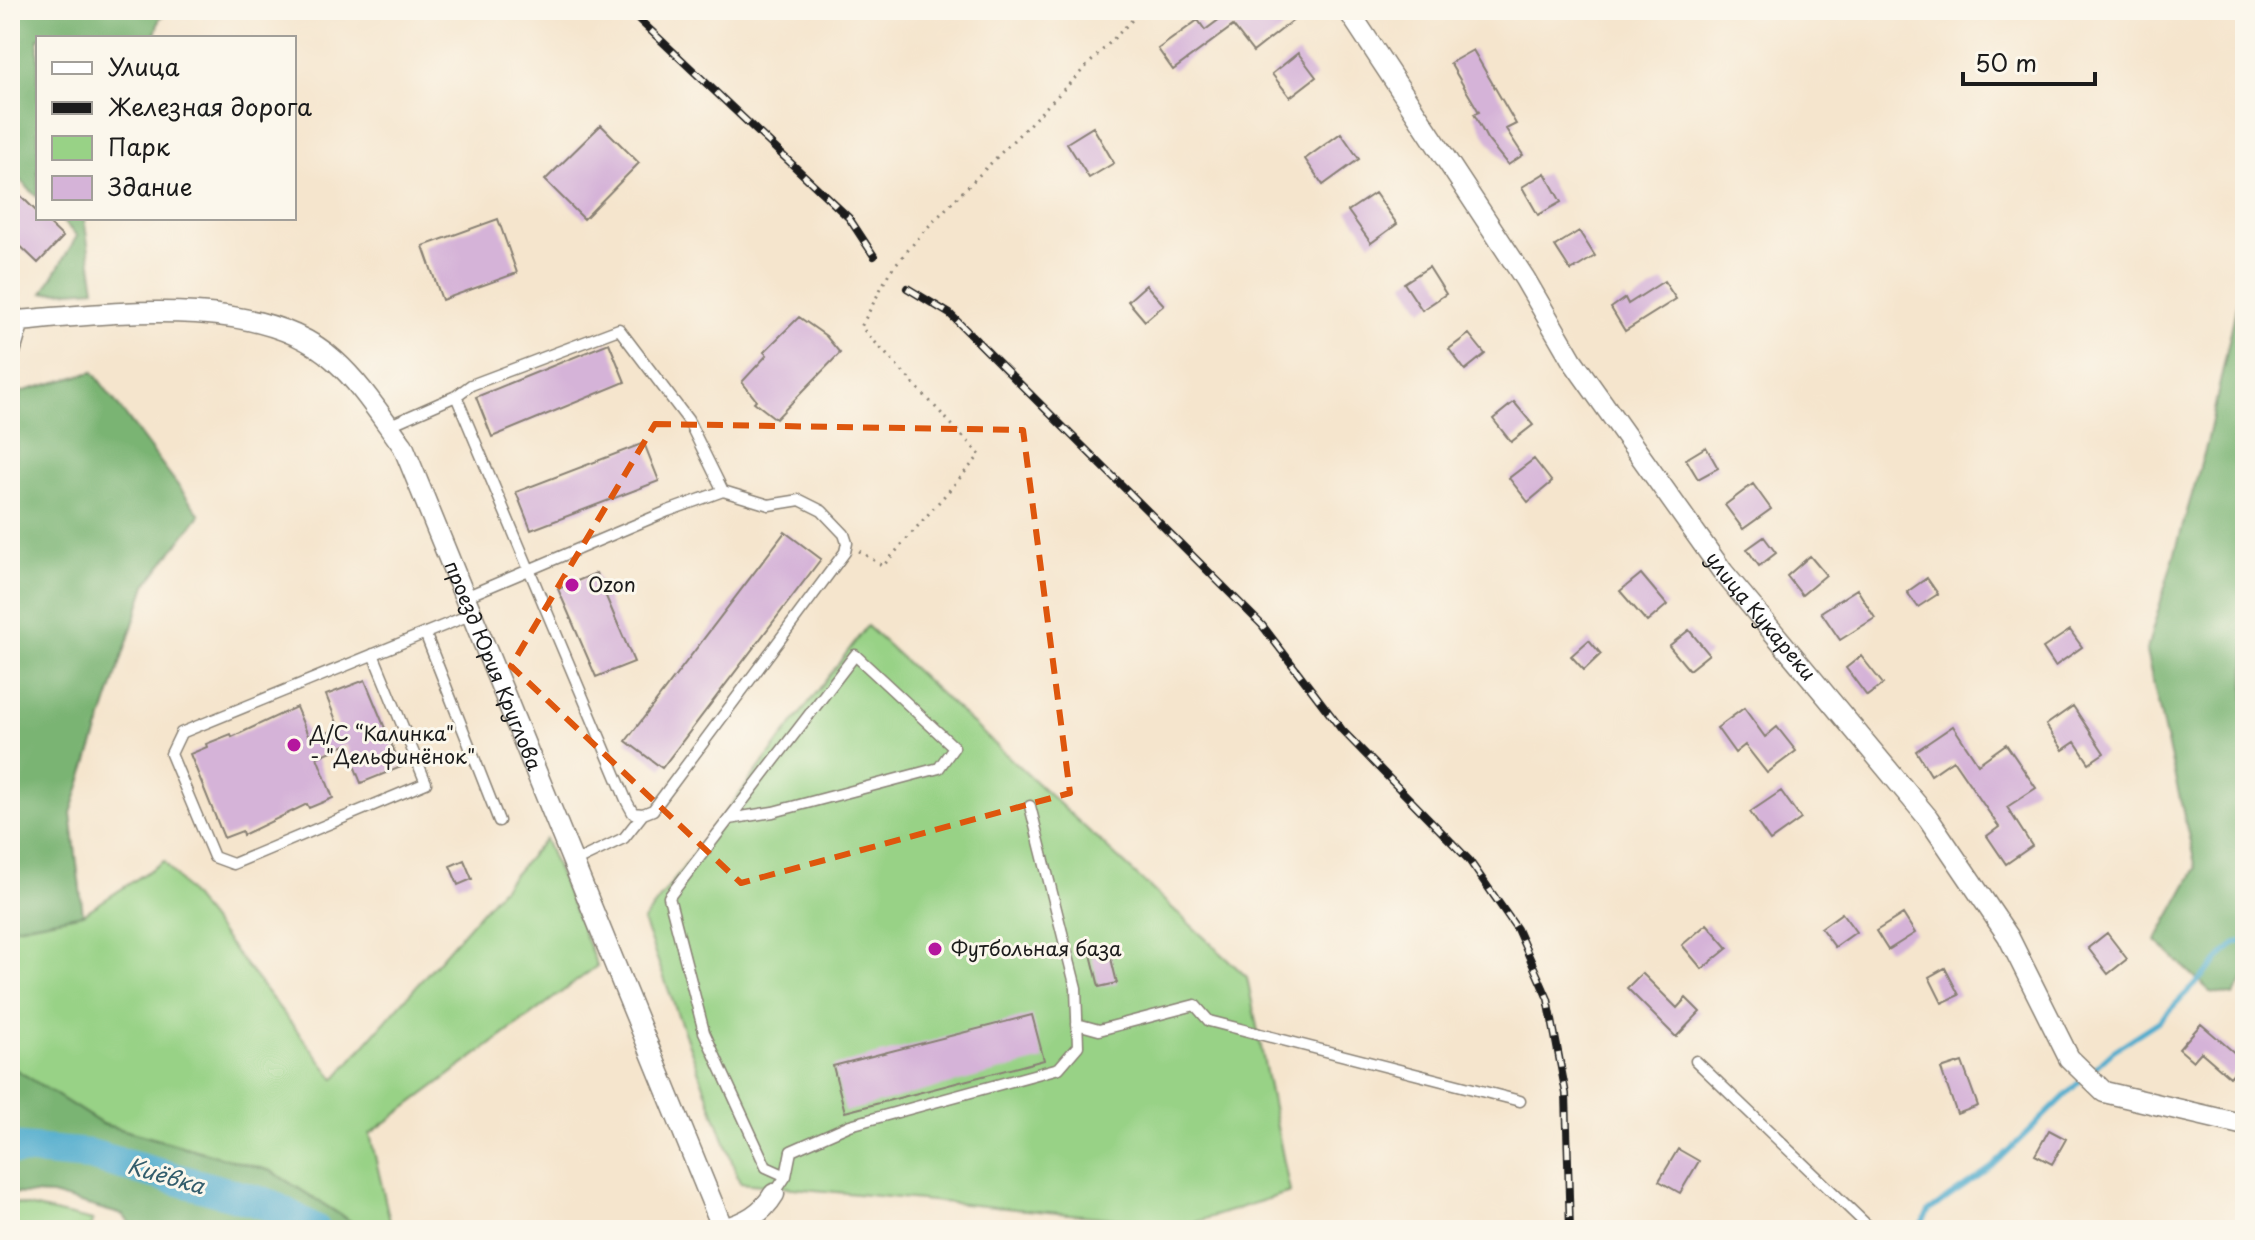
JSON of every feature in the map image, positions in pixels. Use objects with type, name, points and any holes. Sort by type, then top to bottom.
[{"type":"street","name":"улица Кукареки","points":[[1348,10],[1525,279],[1572,360],[1714,559],[1928,818],[2008,936],[2069,1058],[2104,1092],[2245,1125]]},
{"type":"street","name":"проезд Юрия Круглова","points":[[19,321],[109,313],[228,314],[290,334],[332,357],[361,388],[403,446],[723,1229],[745,1223],[767,1205],[774,1194]]},
{"type":"street","points":[[10,352],[19,321]]},
{"type":"lane","points":[[10,294],[19,321]]},
{"type":"lane","points":[[388,426],[456,396],[471,385],[619,329],[688,420],[723,491]]},
{"type":"lane","points":[[373,654],[426,783],[233,864],[214,857],[171,754],[181,733],[373,654],[425,633],[528,568],[723,491],[769,505],[800,500],[822,511],[844,534],[847,543],[845,552],[653,810],[643,814],[633,813],[627,802],[528,568],[456,396]]},
{"type":"lane","points":[[425,633],[499,821]]},
{"type":"lane","points":[[729,819],[773,812],[939,768],[954,747],[855,655],[669,897],[704,1032],[766,1167],[786,1176]]},
{"type":"lane","points":[[774,1194],[786,1176],[791,1151],[850,1125],[1059,1068],[1078,1046],[1076,988],[1030,806]]},
{"type":"lane","points":[[574,862],[624,838],[643,814]]},
{"type":"lane","points":[[1077,1024],[1099,1030],[1195,1005],[1209,1021],[1520,1101]]},
{"type":"lane","points":[[1696,1061],[1872,1230]]},
{"type":"path","points":[[847,543],[883,566],[980,455],[861,327],[890,271],[927,228],[1142,10]]},
{"type":"highlighted area","points":[[655,424],[1023,430],[1070,793],[741,883],[511,666]]},
{"type":"green space","points":[[10,10],[175,10],[160,17],[155,36],[36,36],[36,196],[10,170]]},
{"type":"green space","points":[[61,220],[84,220],[95,289],[43,293],[77,236]]},
{"type":"green space","points":[[2245,266],[2245,977],[2233,996],[2211,992],[2156,941],[2196,868],[2146,652],[2207,443]]},
{"type":"green space","points":[[93,372],[200,515],[146,585],[71,813],[83,914],[10,928],[10,535],[20,392]]},
{"type":"green space","name":"Футбольная база","points":[[867,626],[1247,977],[1290,1192],[1186,1225],[740,1183],[643,921]]},
{"type":"green space","points":[[545,839],[597,966],[370,1134],[392,1230],[364,1230],[271,1171],[102,1124],[17,1071],[10,1075],[10,928],[83,914],[164,861],[335,1079]]},
{"type":"green space","points":[[17,1070],[102,1124],[271,1171],[364,1230],[135,1230],[123,1215],[52,1195],[10,1193],[10,1075]]},
{"type":"green space","points":[[10,1202],[93,1221],[89,1230],[10,1230]]},
{"type":"building","points":[[1232,10],[1260,10],[1265,17],[1274,10],[1288,10],[1295,19],[1253,52],[1233,26],[1173,70],[1158,49],[1198,20],[1205,30]]},
{"type":"building","points":[[1473,50],[1516,124],[1506,129],[1523,155],[1508,165],[1487,139],[1474,114],[1479,112],[1450,63]]},
{"type":"building","points":[[1298,53],[1316,77],[1290,97],[1272,74]]},
{"type":"building","points":[[601,125],[639,163],[584,219],[545,180]]},
{"type":"building","points":[[1093,127],[1114,163],[1089,178],[1067,143]]},
{"type":"building","points":[[1341,133],[1359,159],[1323,185],[1305,159]]},
{"type":"building","points":[[1545,173],[1561,202],[1538,215],[1522,187]]},
{"type":"building","points":[[10,185],[36,211],[36,220],[45,220],[63,237],[38,263],[10,236]]},
{"type":"building","points":[[1375,193],[1397,224],[1371,243],[1348,211]]},
{"type":"building","points":[[498,219],[517,273],[442,300],[423,246]]},
{"type":"building","points":[[1579,231],[1595,256],[1571,271],[1555,246]]},
{"type":"building","points":[[1429,267],[1446,294],[1422,310],[1404,283]]},
{"type":"building","points":[[1664,281],[1676,299],[1625,331],[1611,308],[1625,298],[1628,304]]},
{"type":"building","points":[[1146,285],[1164,305],[1145,321],[1128,301]]},
{"type":"building","points":[[799,317],[826,336],[840,353],[776,419],[754,402],[756,400],[742,382],[767,355],[764,352]]},
{"type":"building","points":[[1469,334],[1485,354],[1465,370],[1449,349]]},
{"type":"building","points":[[609,343],[625,382],[492,437],[476,397]]},
{"type":"building","points":[[1514,402],[1533,425],[1511,442],[1493,419]]},
{"type":"building","points":[[644,443],[659,481],[531,530],[516,492]]},
{"type":"building","points":[[1706,447],[1718,468],[1698,479],[1686,459]]},
{"type":"building","points":[[1534,459],[1552,482],[1528,502],[1509,478]]},
{"type":"building","points":[[1753,484],[1771,509],[1743,529],[1725,505]]},
{"type":"building","points":[[785,532],[821,559],[662,768],[626,741]]},
{"type":"building","points":[[1764,537],[1776,553],[1759,566],[1747,549]]},
{"type":"building","points":[[1810,556],[1826,575],[1802,595],[1787,576]]},
{"type":"building","points":[[596,573],[634,662],[596,677],[558,589]]},
{"type":"building","points":[[1641,574],[1667,605],[1647,622],[1620,591]]},
{"type":"building","points":[[1927,578],[1938,594],[1918,607],[1907,592]]},
{"type":"building","points":[[1857,589],[1875,618],[1840,640],[1821,612]]},
{"type":"building","points":[[1689,630],[1709,654],[1689,670],[1669,646]]},
{"type":"building","points":[[2070,630],[2082,647],[2055,666],[2043,648]]},
{"type":"building","points":[[1589,640],[1601,654],[1584,670],[1571,656]]},
{"type":"building","points":[[1861,656],[1883,684],[1867,696],[1846,668]]},
{"type":"building","points":[[365,680],[401,767],[361,783],[346,745],[317,757],[333,798],[309,808],[307,804],[243,835],[242,831],[224,838],[190,754],[207,747],[206,744],[231,734],[232,737],[296,707],[310,740],[339,728],[326,695]]},
{"type":"building","points":[[2073,706],[2104,753],[2089,763],[2075,742],[2063,750],[2046,725]]},
{"type":"building","points":[[1744,708],[1765,737],[1777,727],[1796,751],[1767,773],[1745,745],[1735,753],[1717,728]]},
{"type":"building","points":[[1953,726],[1978,764],[2006,744],[2036,788],[2007,807],[2032,846],[2006,864],[1987,836],[1999,827],[1953,760],[1931,775],[1916,751]]},
{"type":"building","points":[[1781,791],[1801,819],[1770,841],[1750,812]]},
{"type":"building","points":[[464,860],[472,879],[458,885],[450,866]]},
{"type":"building","points":[[1842,913],[1856,932],[1835,947],[1821,928]]},
{"type":"building","points":[[1903,914],[1915,933],[1888,950],[1876,931]]},
{"type":"building","points":[[1707,924],[1728,948],[1702,969],[1682,945]]},
{"type":"building","points":[[2107,933],[2127,959],[2108,974],[2088,948]]},
{"type":"building","points":[[1108,946],[1117,983],[1099,987],[1090,950]]},
{"type":"building","points":[[1945,968],[1959,995],[1942,1003],[1929,977]]},
{"type":"building","points":[[1642,973],[1677,1008],[1686,998],[1700,1012],[1676,1037],[1627,988]]},
{"type":"building","points":[[1032,1015],[1044,1060],[845,1112],[833,1066]]},
{"type":"building","points":[[2201,1024],[2244,1061],[2230,1077],[2201,1052],[2193,1061],[2179,1049]]},
{"type":"building","points":[[1962,1062],[1978,1106],[1957,1114],[1941,1069]]},
{"type":"building","points":[[2049,1130],[2066,1139],[2052,1164],[2035,1155]]},
{"type":"building","points":[[1678,1149],[1699,1161],[1680,1193],[1659,1181]]},
{"type":"waterway","points":[[2091,1071],[2113,1051],[2159,1021],[2235,943],[2245,941]]},
{"type":"waterway","points":[[1918,1230],[1929,1211],[1992,1167],[2084,1077]]},
{"type":"waterway","name":"Киёвка","points":[[10,1148],[90,1155],[270,1205],[315,1230]]},
{"type":"railway","points":[[629,10],[849,218],[874,256]]},
{"type":"railway","points":[[907,288],[950,314],[1262,625],[1342,730],[1469,860],[1517,929],[1548,999],[1566,1094],[1570,1230]]},
{"type":"place","name":"Ozon","points":[[572,585]]},
{"type":"place","name":"Д/С “Калинка\" - \"Дельфинёнок\"","points":[[294,745]]},
{"type":"place","name":"Футбольная база","points":[[935,949]]}]
